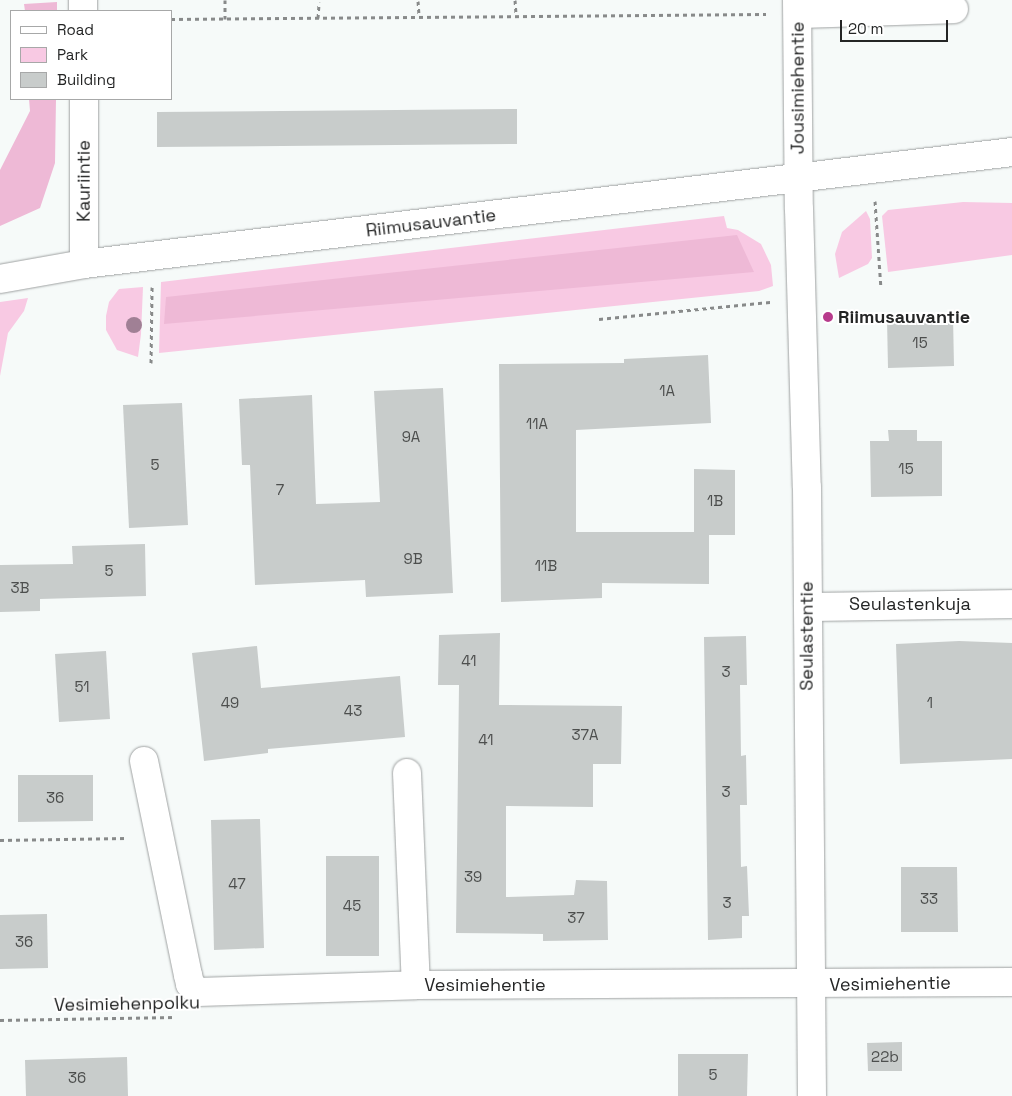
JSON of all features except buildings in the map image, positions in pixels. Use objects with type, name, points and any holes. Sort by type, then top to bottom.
[{"type":"street","points":[[797,7],[954,9]]},
{"type":"street","name":"Jousimiehentie","points":[[797,7],[799,177]]},
{"type":"street","name":"Kauriintie","points":[[84,100],[84,264]]},
{"type":"street","name":"Riimusauvantie","points":[[0,279],[84,264],[1012,152]]},
{"type":"street","name":"Seulastentie","points":[[799,177],[804,298],[812,1096]]},
{"type":"street","name":"Seulastenkuja","points":[[808,607],[1012,604]]},
{"type":"street","name":"Vesimiehentie","points":[[144,761],[190,984],[198,992],[416,985],[811,985],[1012,982]]},
{"type":"street","points":[[407,773],[416,985]]},
{"type":"path","points":[[225,0],[225,19]]},
{"type":"path","points":[[515,0],[516,16]]},
{"type":"path","points":[[418,1],[419,17]]},
{"type":"path","points":[[318,18],[319,2]]},
{"type":"path","points":[[172,19],[768,14]]},
{"type":"path","points":[[875,200],[881,288]]},
{"type":"path","points":[[151,364],[152,287]]},
{"type":"path","points":[[599,318],[804,298]]},
{"type":"path","points":[[0,840],[160,838]]},
{"type":"path","name":"Vesimiehenpolku","points":[[0,1020],[185,1017]]},
{"type":"green space","points":[[963,202],[1012,203],[1012,255],[888,272],[882,216],[888,210]]},
{"type":"green space","points":[[866,211],[870,219],[872,258],[868,264],[839,278],[835,254],[842,232]]},
{"type":"green space","points":[[724,216],[727,228],[738,230],[761,244],[771,265],[773,286],[759,291],[159,353],[161,282]]},
{"type":"green space","points":[[143,287],[138,357],[117,350],[106,330],[106,316],[109,302],[119,289]]},
{"type":"green space","points":[[28,298],[24,311],[8,333],[0,376],[0,302]]},
{"type":"shaded area","points":[[57,2],[57,10],[25,10],[24,4]]},
{"type":"shaded area","points":[[29,100],[56,100],[55,163],[40,208],[0,226],[0,170],[30,111]]},
{"type":"shaded area","points":[[737,235],[754,272],[164,324],[166,297]]},
{"type":"place","name":"Riimusauvantie","points":[[828,317]]}]
